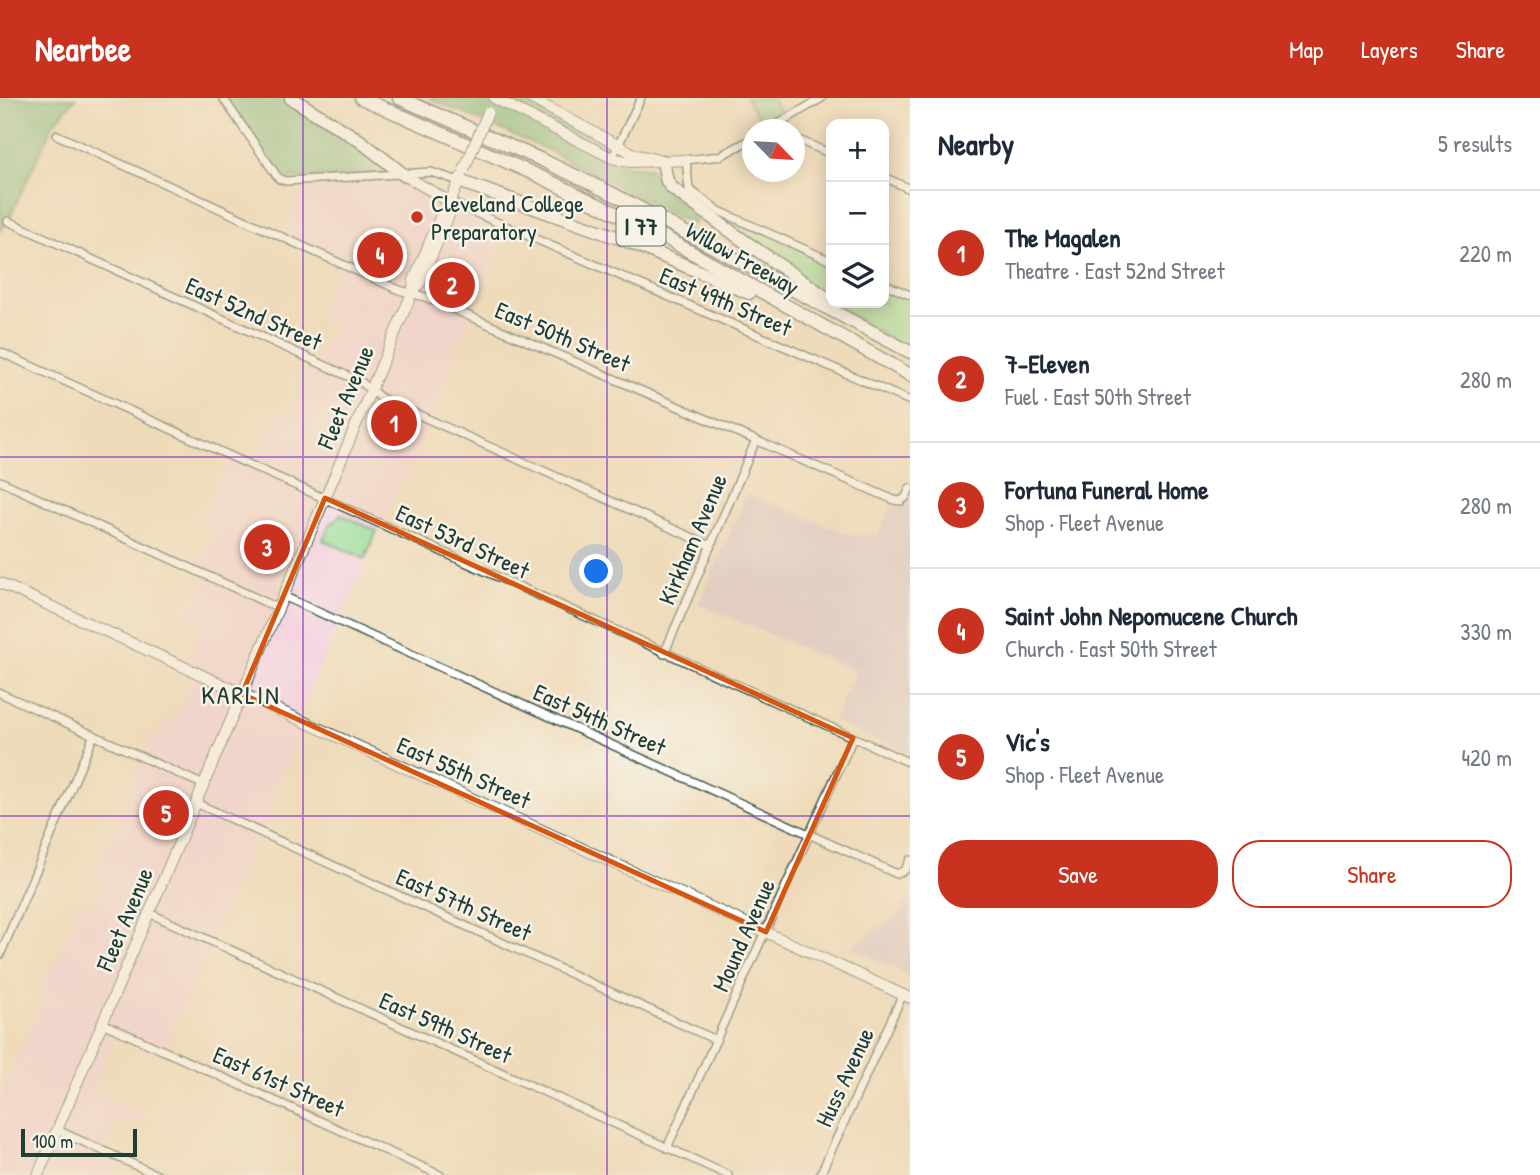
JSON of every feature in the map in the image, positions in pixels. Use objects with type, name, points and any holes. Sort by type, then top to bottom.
[{"type":"highway","points":[[291,98],[359,140],[404,175]]},
{"type":"highway","name":"Willow Freeway","points":[[361,98],[541,177],[652,231],[910,375]]},
{"type":"highway","name":"Willow Freeway","points":[[399,98],[615,195],[910,352]]},
{"type":"highway","points":[[663,161],[667,181],[672,188],[826,297]]},
{"type":"highway","points":[[461,175],[630,242],[812,321]]},
{"type":"highway","points":[[842,308],[892,342]]},
{"type":"street","points":[[223,98],[279,179],[320,181],[431,172],[461,175]]},
{"type":"street","points":[[495,98],[612,158],[630,162],[720,156],[742,144]]},
{"type":"street","name":"Fleet Avenue","points":[[38,1175],[412,293],[420,283],[450,213],[450,202],[495,98]]},
{"type":"street","points":[[530,98],[618,146],[646,159],[663,161]]},
{"type":"street","points":[[612,158],[641,98]]},
{"type":"street","points":[[787,119],[822,98]]},
{"type":"street","name":"East 50th Street","points":[[57,135],[400,290],[425,297],[894,500],[901,501],[910,488]]},
{"type":"street","points":[[805,143],[826,152]]},
{"type":"street","points":[[686,160],[689,190],[719,211],[826,259]]},
{"type":"street","points":[[404,175],[450,202]]},
{"type":"street","points":[[889,179],[910,188]]},
{"type":"street","name":"East 49th Street","points":[[450,202],[910,401]]},
{"type":"street","name":"East 52nd Street","points":[[8,221],[361,382],[381,398],[711,546]]},
{"type":"street","points":[[889,286],[910,295]]},
{"type":"street","name":"East 53rd Street","points":[[0,352],[910,763]]},
{"type":"street","name":"Kirkham Avenue","points":[[664,654],[756,440]]},
{"type":"street","points":[[0,481],[278,608]]},
{"type":"street","name":"East 55th Street","points":[[0,583],[906,996]]},
{"type":"street","name":"East 54th Street","points":[[283,596],[809,835],[902,874],[910,860]]},
{"type":"street","points":[[0,693],[204,785]]},
{"type":"street","points":[[0,955],[94,735]]},
{"type":"street","name":"Mound Avenue","points":[[667,1148],[853,738]]},
{"type":"street","name":"East 57th Street","points":[[196,803],[716,1040]]},
{"type":"street","name":"East 59th Street","points":[[149,913],[728,1175]]},
{"type":"street","name":"Huss Avenue","points":[[820,1175],[906,996]]},
{"type":"street","name":"East 61st Street","points":[[102,1023],[440,1175]]},
{"type":"street","points":[[57,1130],[157,1175]]},
{"type":"highlighted area","points":[[325,498],[853,738],[766,932],[242,694]]},
{"type":"shaded area","points":[[388,165],[412,184],[507,227],[469,316],[431,421],[297,719],[304,722],[260,833],[208,940],[214,943],[160,1056],[114,1037],[92,1090],[143,1113],[139,1123],[120,1115],[104,1151],[121,1159],[113,1175],[0,1175],[0,1098],[44,997],[40,995],[75,919],[72,917],[80,901],[93,907],[104,882],[91,875],[108,836],[112,837],[131,791],[128,790],[154,734],[158,736],[166,719],[173,722],[196,673],[183,667],[202,625],[185,618],[205,575],[195,570],[217,527],[201,519],[231,456],[255,467],[278,413],[289,416],[313,360],[317,361],[335,321],[319,314],[340,263],[281,236],[283,230],[307,181]]},
{"type":"shaded area","points":[[910,488],[910,754],[833,721],[856,671],[698,604],[747,494],[852,536],[877,535],[892,505],[901,508]]},
{"type":"shaded area","points":[[910,891],[910,976],[851,947],[898,915]]},
{"type":"green space","points":[[0,98],[76,98],[54,123],[8,221],[0,231]]},
{"type":"green space","points":[[223,98],[291,98],[404,175],[279,179]]},
{"type":"green space","points":[[428,98],[494,98],[628,166],[650,168],[670,194],[699,215],[693,225],[548,150]]},
{"type":"green space","points":[[746,98],[772,98],[784,119],[759,119]]},
{"type":"green space","points":[[519,99],[608,151],[606,153],[517,103]]},
{"type":"green space","points":[[719,211],[826,259],[826,298],[713,219]]},
{"type":"green space","points":[[889,286],[910,295],[910,352],[842,308],[889,308]]},
{"type":"green space","points":[[340,514],[377,531],[365,559],[323,540],[331,522],[334,523]]},
{"type":"place","name":"Cleveland College Preparatory","points":[[417,217]]},
{"type":"place","name":"Saint John Nepomucene Church","points":[[380,255]]},
{"type":"place","name":"7-Eleven","points":[[452,285]]},
{"type":"place","name":"The Magalen","points":[[394,423]]},
{"type":"place","name":"Fortuna Funeral Home","points":[[267,547]]},
{"type":"place","name":"Vic's","points":[[166,813]]},
{"type":"district","name":"KARLIN","points":[[241,694]]}]
